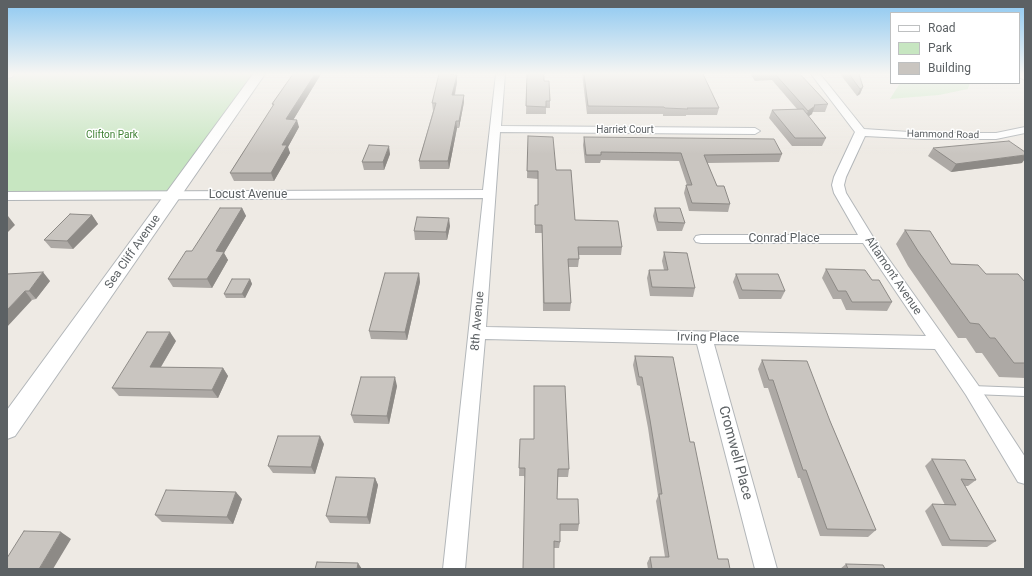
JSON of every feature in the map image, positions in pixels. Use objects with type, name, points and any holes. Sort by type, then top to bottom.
[{"type":"street","name":"Sea Cliff Avenue","points":[[7,429],[240,101]]},
{"type":"street","name":"8th Avenue","points":[[454,569],[498,101]]},
{"type":"street","points":[[836,101],[861,132]]},
{"type":"street","name":"Harriet Court","points":[[495,129],[755,130]]},
{"type":"street","name":"Hammond Road","points":[[861,132],[924,136],[996,136],[1025,130]]},
{"type":"street","name":"Altamont Avenue","points":[[861,132],[840,177],[838,185],[840,193],[868,239],[938,343],[972,390],[1025,475]]},
{"type":"street","name":"Locust Avenue","points":[[7,196],[489,194]]},
{"type":"street","name":"Conrad Place","points":[[701,239],[868,239]]},
{"type":"street","name":"Irving Place","points":[[477,333],[938,343]]},
{"type":"street","name":"Cromwell Place","points":[[704,338],[766,569]]},
{"type":"lane","points":[[972,390],[1025,392]]},
{"type":"green space","name":"Clifton Park","points":[[7,101],[240,101],[174,195],[7,196]]},
{"type":"building","points":[[274,101],[298,101],[286,119],[297,120],[282,145],[287,145],[271,173],[230,173],[274,104],[272,104]]},
{"type":"building","points":[[433,101],[463,101],[459,121],[456,121],[448,161],[419,161],[436,103],[432,103]]},
{"type":"building","points":[[526,101],[550,101],[546,101],[546,107],[526,106]]},
{"type":"building","points":[[587,101],[716,101],[719,108],[687,108],[688,109],[664,107],[588,106]]},
{"type":"building","points":[[799,101],[825,101],[828,104],[814,105],[815,106],[808,111]]},
{"type":"building","points":[[803,109],[826,138],[795,138],[772,110]]},
{"type":"building","points":[[528,136],[553,137],[556,170],[571,170],[575,220],[618,221],[622,247],[578,247],[579,259],[568,259],[571,303],[544,303],[542,225],[535,225],[535,205],[538,205],[538,171],[527,171]]},
{"type":"building","points":[[584,137],[774,139],[782,154],[704,155],[717,186],[724,186],[730,204],[692,203],[686,185],[692,185],[681,153],[601,152],[601,155],[586,155]]},
{"type":"building","points":[[1009,141],[1025,152],[1025,155],[956,164],[933,148]]},
{"type":"building","points":[[369,145],[389,146],[383,162],[362,162]]},
{"type":"building","points":[[220,208],[242,208],[216,251],[224,252],[207,279],[168,279],[186,251],[192,251]]},
{"type":"building","points":[[655,208],[680,208],[685,223],[658,222]]},
{"type":"building","points":[[70,214],[92,215],[67,241],[44,240]]},
{"type":"building","points":[[417,217],[449,218],[446,232],[414,231]]},
{"type":"building","points":[[905,230],[930,231],[951,264],[978,265],[986,274],[1018,274],[1025,282],[1025,363],[1014,363],[995,338],[990,338],[979,324],[970,323],[918,251]]},
{"type":"building","points":[[664,252],[687,253],[695,288],[652,287],[649,270],[668,270]]},
{"type":"building","points":[[826,269],[865,270],[872,280],[879,280],[892,302],[852,302],[846,291],[838,291]]},
{"type":"building","points":[[43,272],[29,291],[25,291],[7,310],[7,274]]},
{"type":"building","points":[[385,273],[419,273],[405,332],[369,331]]},
{"type":"building","points":[[736,274],[778,274],[785,291],[742,290]]},
{"type":"building","points":[[232,279],[250,279],[242,294],[224,294]]},
{"type":"building","points":[[147,332],[170,332],[150,367],[223,368],[212,390],[112,388]]},
{"type":"building","points":[[635,356],[673,357],[690,442],[694,442],[718,559],[728,559],[730,569],[652,569],[650,557],[669,557],[659,494],[662,494],[650,420],[642,377],[639,377]]},
{"type":"building","points":[[762,360],[807,361],[830,421],[876,530],[827,529],[806,470],[803,470],[773,380],[769,380]]},
{"type":"building","points":[[361,377],[395,377],[387,416],[351,415]]},
{"type":"building","points":[[534,386],[565,386],[569,469],[558,469],[557,499],[578,499],[579,524],[560,524],[560,542],[554,541],[554,569],[523,569],[525,468],[519,468],[520,439],[534,439]]},
{"type":"building","points":[[278,436],[320,436],[311,467],[268,466]]},
{"type":"building","points":[[932,459],[965,460],[976,480],[961,479],[996,541],[950,540],[932,504],[956,505]]},
{"type":"building","points":[[336,477],[375,478],[367,517],[326,516]]},
{"type":"building","points":[[166,490],[236,492],[227,517],[155,515]]},
{"type":"building","points":[[24,531],[61,532],[39,569],[7,569],[7,558]]},
{"type":"building","points":[[317,562],[358,563],[357,569],[315,569]]},
{"type":"building","points":[[846,564],[883,565],[885,569],[848,569]]}]
